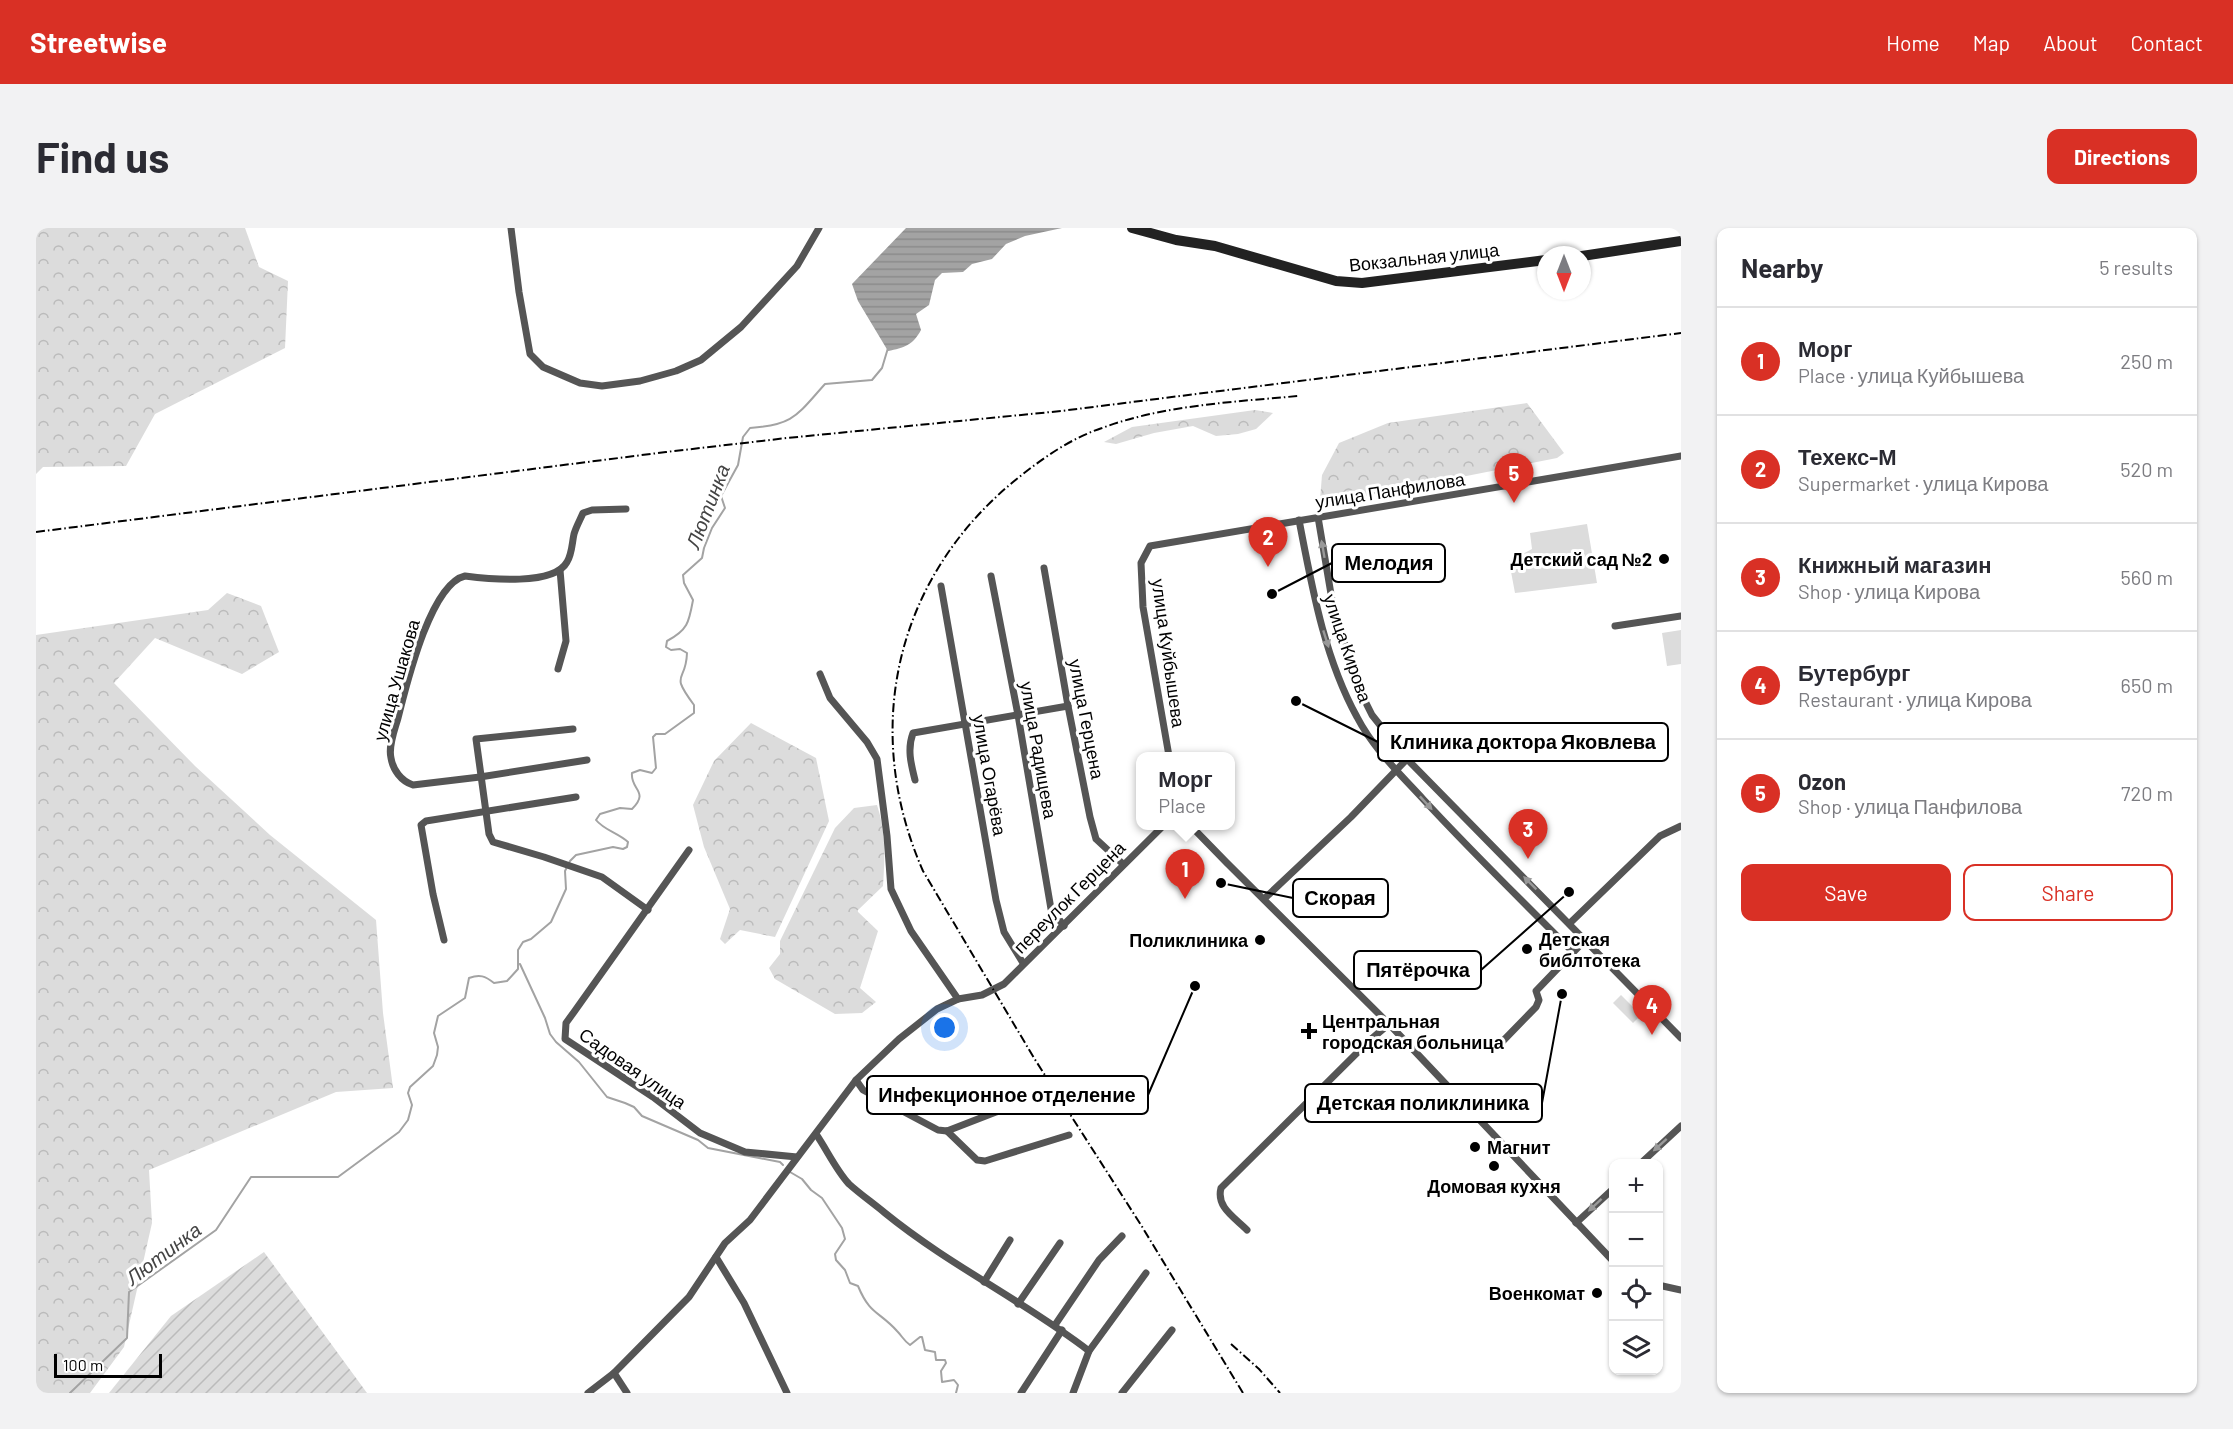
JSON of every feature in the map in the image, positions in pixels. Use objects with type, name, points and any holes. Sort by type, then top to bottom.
[{"type":"main road","name":"Вокзальная улица","points":[[1132,228],[1176,240],[1215,246],[1344,282],[1362,283],[1537,261]]},
{"type":"main road","points":[[1591,255],[1681,241]]},
{"type":"street","points":[[511,228],[530,354],[543,367],[580,383],[602,386],[640,381],[676,371],[701,360],[741,327],[797,266],[819,228]]},
{"type":"street","name":"улица Панфилова","points":[[1144,554],[1150,546],[1681,456]]},
{"type":"street","points":[[558,669],[566,641],[560,570],[568,561],[575,531],[584,513],[592,510],[626,509]]},
{"type":"street","name":"улица Кирова","points":[[1318,517],[1332,600],[1361,693],[1372,715],[1407,759],[1681,1038]]},
{"type":"street","name":"улица Кирова","points":[[1299,520],[1315,603],[1334,663],[1356,716],[1368,736],[1443,821],[1573,952]]},
{"type":"street","name":"улица Куйбышева","points":[[1144,554],[1141,563],[1143,607],[1168,752]]},
{"type":"street","name":"улица Герцена","points":[[1044,568],[1068,706],[1096,839],[1123,864]]},
{"type":"street","name":"улица Ушакова","points":[[480,777],[413,785],[406,783],[398,774],[390,757],[422,632],[447,590],[459,578],[465,576],[501,580],[548,575],[560,570]]},
{"type":"street","name":"улица Радищева","points":[[991,576],[1051,909],[1064,926]]},
{"type":"street","name":"улица Огарёва","points":[[940,586],[996,900],[1004,932],[1023,963]]},
{"type":"street","points":[[1615,626],[1681,616]]},
{"type":"street","points":[[588,1393],[614,1373],[689,1297],[724,1243],[750,1220],[856,1080],[899,1039],[937,1010],[958,999],[911,931],[891,889],[877,759],[867,742],[830,698],[820,674]]},
{"type":"street","points":[[915,780],[910,759],[910,741],[913,733],[1068,706]]},
{"type":"street","points":[[573,729],[476,739],[485,811],[493,842],[602,877],[648,910]]},
{"type":"street","points":[[1264,899],[1407,759]]},
{"type":"street","points":[[480,777],[587,760]]},
{"type":"street","points":[[444,940],[421,825],[426,821],[576,798]]},
{"type":"street","points":[[1570,923],[1660,836],[1681,826]]},
{"type":"street","name":"переулок Герцена","points":[[958,999],[995,990],[1004,984],[1158,830]]},
{"type":"street","points":[[1196,830],[1389,1024],[1609,1257]]},
{"type":"street","name":"Садовая улица","points":[[689,850],[566,1023],[565,1039],[654,1097],[700,1133],[745,1152],[798,1156]]},
{"type":"street","points":[[1500,1044],[1536,1007],[1539,1000],[1536,991],[1586,939]]},
{"type":"street","points":[[1247,1230],[1222,1206],[1219,1196],[1221,1188],[1369,1041],[1389,1024]]},
{"type":"street","points":[[856,1080],[863,1090],[938,1130],[947,1131],[996,1112],[1014,1102]]},
{"type":"street","points":[[1645,1159],[1681,1126]]},
{"type":"street","points":[[947,1131],[977,1160],[985,1161],[1069,1134]]},
{"type":"street","points":[[816,1134],[849,1183],[925,1244],[1055,1325],[1089,1351]]},
{"type":"street","points":[[1576,1222],[1609,1192]]},
{"type":"street","points":[[1055,1325],[1098,1260],[1122,1236]]},
{"type":"street","points":[[984,1282],[1011,1240]]},
{"type":"street","points":[[1018,1304],[1060,1243]]},
{"type":"street","points":[[716,1257],[744,1303],[787,1393]]},
{"type":"street","points":[[1073,1393],[1089,1351],[1146,1274]]},
{"type":"street","points":[[1663,1286],[1681,1290]]},
{"type":"street","points":[[1021,1393],[1062,1330]]},
{"type":"street","points":[[1122,1393],[1172,1330]]},
{"type":"street","points":[[614,1373],[627,1393]]},
{"type":"green space","points":[[36,228],[245,228],[259,267],[288,281],[285,348],[155,414],[126,466],[43,467],[36,474]]},
{"type":"green space","points":[[1527,403],[1564,453],[1557,458],[1360,497],[1320,500],[1322,475],[1339,443],[1388,423]]},
{"type":"green space","points":[[1255,410],[1273,413],[1256,429],[1238,434],[1216,436],[1193,426],[1154,433],[1116,444],[1104,442],[1132,427]]},
{"type":"green space","points":[[1587,524],[1597,583],[1515,593],[1509,561],[1532,549],[1530,533]]},
{"type":"green space","points":[[227,593],[261,606],[279,652],[242,674],[155,638],[114,683],[195,766],[270,835],[376,920],[383,1013],[393,1088],[336,1092],[149,1170],[152,1223],[124,1347],[90,1393],[36,1393],[36,635],[208,610]]},
{"type":"green space","points":[[1681,630],[1681,664],[1667,666],[1662,633]]},
{"type":"green space","points":[[751,723],[816,758],[829,821],[775,937],[740,930],[725,944],[720,939],[730,909],[704,847],[693,805],[714,761]]},
{"type":"green space","points":[[877,805],[884,845],[883,886],[857,911],[878,931],[860,988],[876,1002],[862,1013],[835,1014],[775,979],[769,968],[780,954],[780,941],[835,828],[854,808]]},
{"type":"green space","points":[[1621,995],[1641,1015],[1633,1023],[1613,1003]]},
{"type":"green space","points":[[264,1252],[367,1393],[109,1393],[171,1316]]},
{"type":"shaded area","points":[[906,228],[1062,228],[1025,236],[1006,244],[992,259],[972,264],[963,272],[942,273],[935,280],[929,305],[916,314],[921,330],[918,335],[908,345],[888,351],[858,301],[852,284]]},
{"type":"waterway","name":"Лютинка","points":[[70,1393],[127,1338],[129,1292],[216,1230],[251,1177],[338,1177],[399,1132],[408,1120],[412,1105],[408,1093],[410,1087],[433,1066],[437,1055],[438,1047],[434,1033],[438,1016],[465,998],[469,978],[482,976],[494,983],[507,981],[518,969],[518,950],[523,942],[531,939],[551,922],[566,889],[565,871],[576,855],[613,847],[623,849],[627,847],[628,842],[596,820],[600,814],[620,808],[632,809],[639,798],[632,773],[640,770],[652,773],[656,768],[653,737],[656,734],[665,734],[694,713],[694,705],[681,682],[687,653],[680,649],[671,650],[666,647],[667,641],[679,633],[689,620],[693,600],[684,583],[683,575],[702,558],[712,528],[725,508],[721,496],[738,465],[743,437],[750,428],[765,427],[786,421],[794,416],[825,384],[872,380],[882,368],[888,348]]},
{"type":"waterway","points":[[520,964],[550,1034],[579,1062],[607,1097],[634,1107],[642,1116],[698,1140],[708,1148],[780,1162],[783,1165]]},
{"type":"waterway","points":[[790,1172],[802,1179],[822,1198],[842,1228],[845,1239],[835,1254],[836,1260],[845,1270],[850,1283],[858,1286],[871,1308],[910,1345],[922,1337],[925,1350],[935,1352],[936,1360],[945,1360],[946,1363],[941,1371],[942,1382],[954,1380],[958,1385],[956,1393]]},
{"type":"railway","points":[[36,532],[666,452],[1061,411],[1681,333]]},
{"type":"railway","points":[[1243,1393],[1141,1225],[1034,1058],[923,871],[904,818],[894,765],[893,712],[900,660],[916,611],[940,564],[973,521],[1023,474],[1044,458],[1078,438],[1126,420],[1174,409],[1298,396]]},
{"type":"railway","points":[[1231,1344],[1259,1369],[1280,1393]]},
{"type":"place","name":"Ozon","points":[[1514,503]]},
{"type":"place","name":"Детский сад №2","points":[[1664,559]]},
{"type":"place","name":"Техекс-М","points":[[1268,567]]},
{"type":"place","name":"Мелодия","points":[[1272,594]]},
{"type":"place","name":"Клиника доктора Яковлева","points":[[1296,701]]},
{"type":"place","name":"Книжный магазин","points":[[1528,859]]},
{"type":"place","name":"Скорая","points":[[1221,883]]},
{"type":"place","name":"Пятёрочка","points":[[1569,892]]},
{"type":"place","name":"Морг","points":[[1185,899]]},
{"type":"place","name":"Поликлиника","points":[[1260,940]]},
{"type":"place","name":"Детская библтотека","points":[[1527,949]]},
{"type":"place","name":"Инфекционное отделение","points":[[1195,986]]},
{"type":"place","name":"Детская поликлиника","points":[[1562,994]]},
{"type":"place","name":"Центральная городская больница","points":[[1309,1031]]},
{"type":"place","name":"Бутербург","points":[[1652,1035]]},
{"type":"place","name":"Магнит","points":[[1475,1147]]},
{"type":"place","name":"Домовая кухня","points":[[1494,1166]]},
{"type":"place","name":"Военкомат","points":[[1597,1293]]}]
